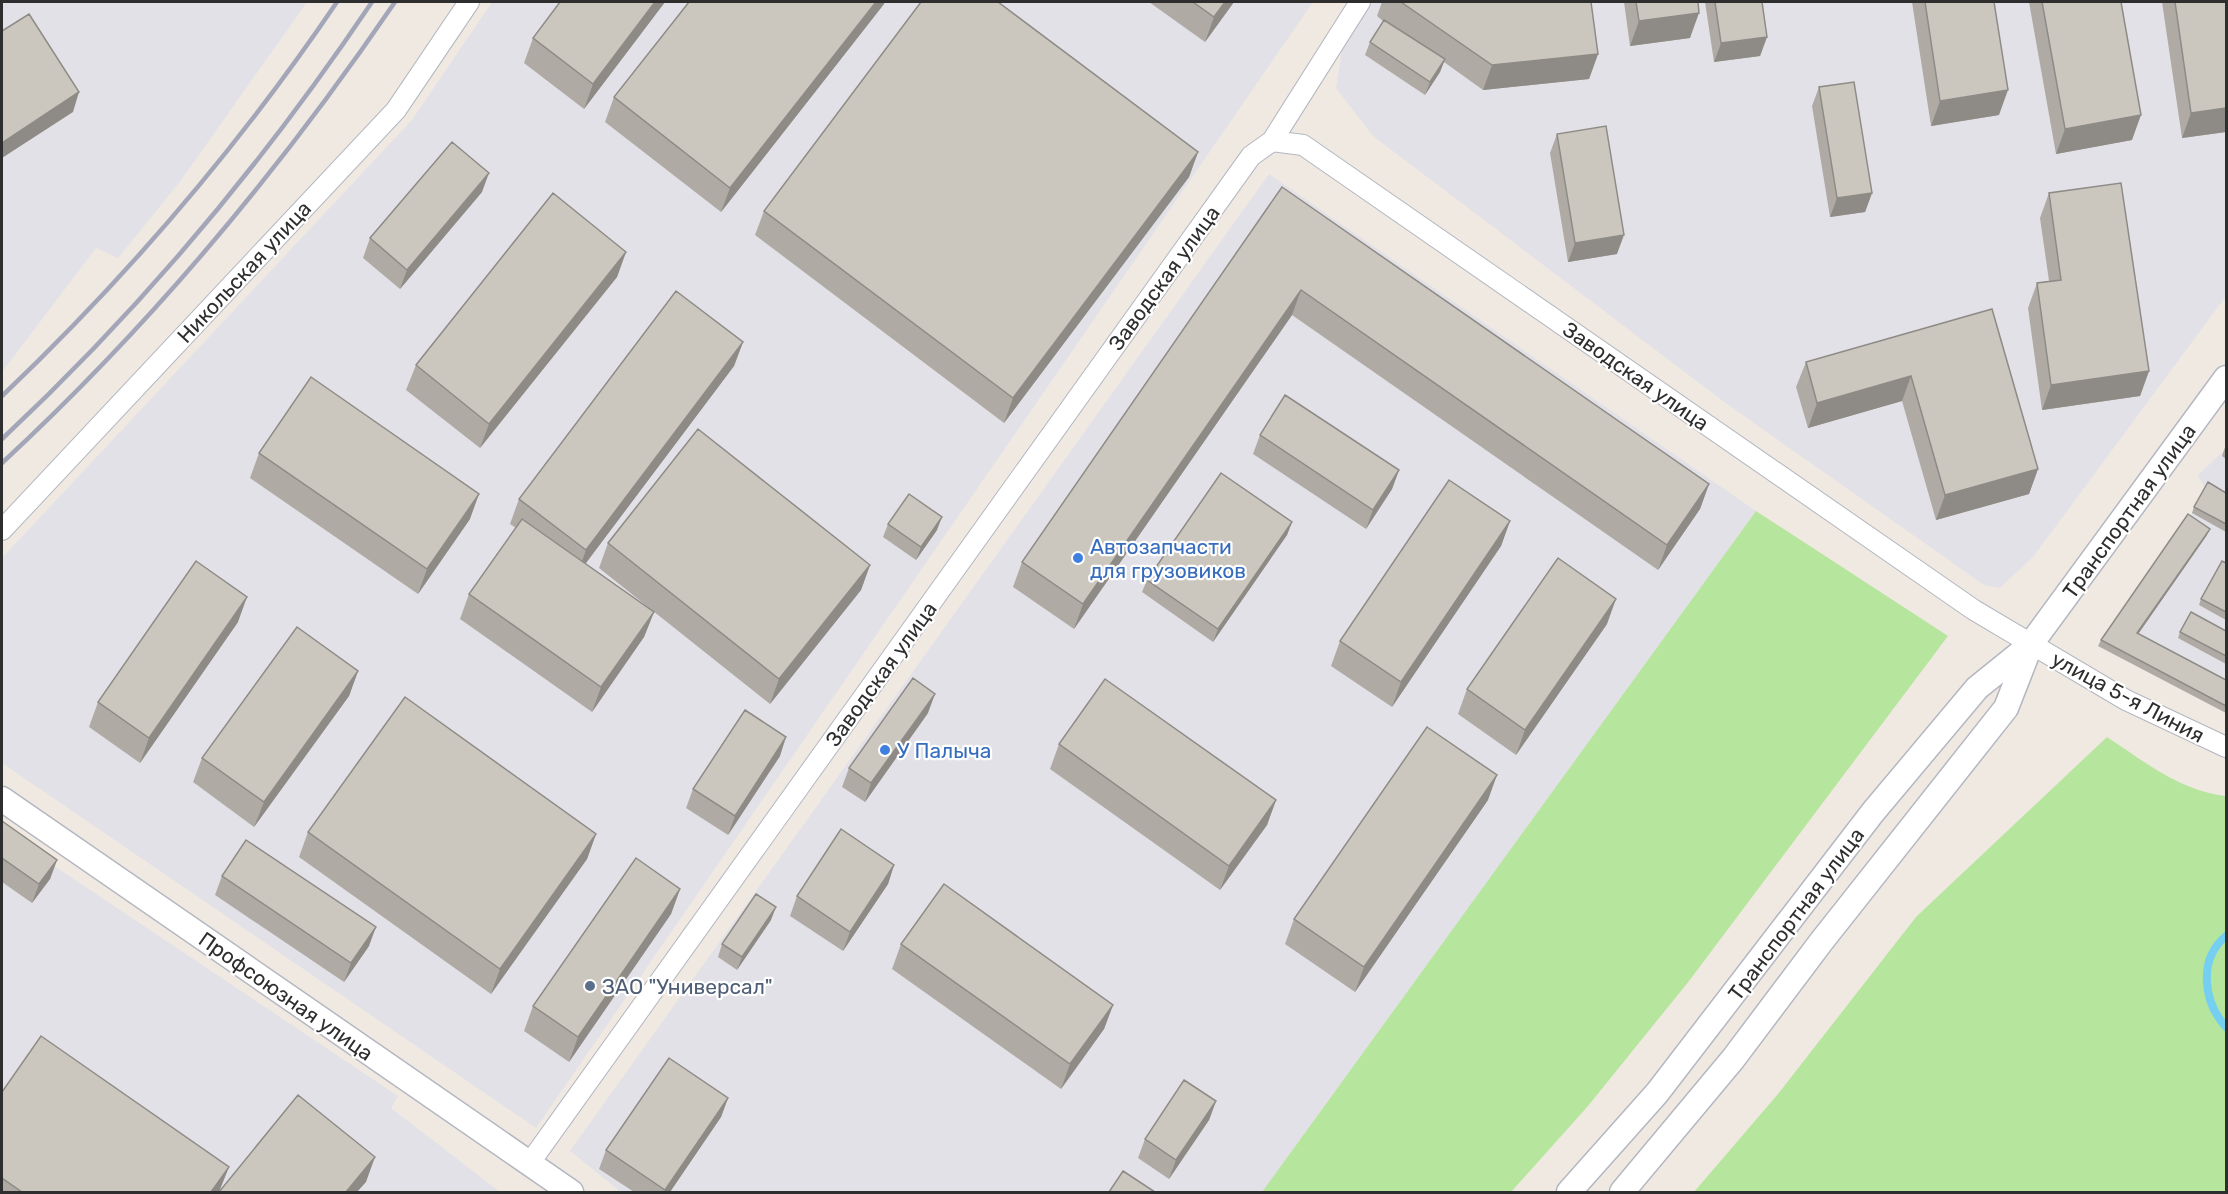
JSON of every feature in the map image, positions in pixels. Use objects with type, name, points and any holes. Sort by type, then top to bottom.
[{"type":"street","name":"Никольская улица","points":[[2,530],[396,111],[470,2]]},
{"type":"street","points":[[1272,141],[1360,2]]},
{"type":"street","name":"Заводская улица","points":[[529,1164],[1251,156],[1272,141],[1303,146],[1974,610],[2031,644]]},
{"type":"street","name":"Транспортная улица","points":[[1569,1192],[1677,1068],[1874,812],[1977,688],[2031,644],[2226,378]]},
{"type":"street","name":"Транспортная улица","points":[[1622,1192],[1733,1059],[1821,942],[2006,708],[2031,644]]},
{"type":"street","name":"улица 5-я Линия","points":[[2031,644],[2126,700],[2226,747]]},
{"type":"street","name":"Профсоюзная улица","points":[[2,799],[570,1192]]},
{"type":"shaded area","points":[[2,2],[307,2],[179,183],[118,258],[96,248],[2,372]]},
{"type":"shaded area","points":[[492,2],[1313,2],[536,1128],[2,763],[2,558],[412,120]]},
{"type":"shaded area","points":[[1372,2],[2226,2],[2226,296],[2033,557],[2000,588],[1984,585],[1727,404],[1373,136],[1336,88],[1342,50]]},
{"type":"shaded area","points":[[1269,174],[1756,511],[1262,1192],[621,1192],[570,1151]]},
{"type":"shaded area","points":[[2226,449],[2226,713],[2098,646],[2192,513],[2205,488],[2198,475]]},
{"type":"shaded area","points":[[2,831],[398,1096],[391,1108],[500,1192],[2,1192]]},
{"type":"green space","points":[[1756,511],[1948,636],[1689,981],[1588,1106],[1511,1192],[1262,1192]]},
{"type":"green space","points":[[2107,737],[2178,782],[2209,793],[2226,796],[2226,1192],[1694,1192],[1778,1094],[1916,917]]},
{"type":"building","points":[[560,2],[655,2],[593,84],[533,38]]},
{"type":"building","points":[[689,2],[876,2],[730,188],[614,97]]},
{"type":"building","points":[[921,2],[998,2],[1198,152],[1013,398],[764,211]]},
{"type":"building","points":[[1193,2],[1225,2],[1214,17]]},
{"type":"building","points":[[1401,2],[1591,2],[1598,54],[1492,65]]},
{"type":"building","points":[[1636,2],[1698,2],[1699,13],[1639,21]]},
{"type":"building","points":[[1715,2],[1762,2],[1767,37],[1721,43]]},
{"type":"building","points":[[1925,2],[1994,2],[2008,90],[1940,101]]},
{"type":"building","points":[[2042,2],[2121,2],[2141,115],[2065,129]]},
{"type":"building","points":[[2175,2],[2226,2],[2226,108],[2191,113]]},
{"type":"building","points":[[29,14],[79,92],[2,143],[2,31]]},
{"type":"building","points":[[1384,20],[1445,59],[1430,82],[1370,42]]},
{"type":"building","points":[[1854,82],[1872,193],[1837,198],[1819,87]]},
{"type":"building","points":[[1606,126],[1624,235],[1575,243],[1557,134]]},
{"type":"building","points":[[452,142],[489,173],[407,270],[370,238]]},
{"type":"building","points":[[2121,183],[2149,371],[2051,385],[2037,283],[2061,280],[2049,193]]},
{"type":"building","points":[[1282,187],[1709,484],[1667,545],[1301,290],[1083,604],[1022,562]]},
{"type":"building","points":[[553,193],[626,252],[489,424],[416,365]]},
{"type":"building","points":[[676,291],[743,342],[586,550],[519,499]]},
{"type":"building","points":[[1992,309],[2038,469],[1945,495],[1911,376],[1817,403],[1806,362]]},
{"type":"building","points":[[311,377],[479,494],[427,569],[259,453]]},
{"type":"building","points":[[1285,395],[1399,470],[1373,510],[1260,435]]},
{"type":"building","points":[[698,429],[870,565],[779,679],[608,543]]},
{"type":"building","points":[[1221,473],[1292,522],[1218,629],[1147,580]]},
{"type":"building","points":[[1449,480],[1510,521],[1401,682],[1340,641]]},
{"type":"building","points":[[2208,482],[2226,493],[2226,524],[2194,507]]},
{"type":"building","points":[[909,494],[942,517],[921,547],[888,524]]},
{"type":"building","points":[[2188,514],[2210,529],[2137,633],[2226,680],[2226,706],[2101,640]]},
{"type":"building","points":[[522,519],[654,612],[601,687],[469,594]]},
{"type":"building","points":[[1558,558],[1616,599],[1525,730],[1467,689]]},
{"type":"building","points":[[196,561],[247,597],[149,738],[98,702]]},
{"type":"building","points":[[2222,561],[2226,563],[2226,612],[2201,599]]},
{"type":"building","points":[[2191,612],[2226,631],[2226,656],[2180,632]]},
{"type":"building","points":[[297,627],[358,671],[264,802],[202,758]]},
{"type":"building","points":[[913,678],[935,694],[871,783],[849,768]]},
{"type":"building","points":[[1105,679],[1276,800],[1229,866],[1059,744]]},
{"type":"building","points":[[405,697],[596,834],[500,969],[308,832]]},
{"type":"building","points":[[745,710],[786,737],[735,816],[693,789]]},
{"type":"building","points":[[1427,727],[1497,775],[1364,967],[1294,919]]},
{"type":"building","points":[[2,821],[57,860],[39,884],[2,858]]},
{"type":"building","points":[[841,829],[894,865],[850,932],[797,896]]},
{"type":"building","points":[[246,840],[376,927],[351,963],[222,876]]},
{"type":"building","points":[[636,858],[680,889],[578,1037],[533,1006]]},
{"type":"building","points":[[944,884],[1113,1005],[1070,1064],[901,944]]},
{"type":"building","points":[[756,894],[776,907],[742,957],[722,944]]},
{"type":"building","points":[[41,1036],[229,1167],[211,1192],[22,1192],[2,1178],[2,1092]]},
{"type":"building","points":[[669,1058],[728,1098],[665,1190],[606,1150]]},
{"type":"building","points":[[1184,1080],[1216,1101],[1176,1160],[1145,1139]]},
{"type":"building","points":[[298,1095],[375,1157],[346,1192],[219,1192]]},
{"type":"building","points":[[1123,1171],[1155,1192],[1109,1192]]},
{"type":"waterway","points":[[2226,936],[2211,956],[2207,981],[2212,1005],[2226,1027]]},
{"type":"railway","points":[[2,396],[93,304],[180,208],[261,107],[337,2]]},
{"type":"railway","points":[[2,439],[104,338],[199,231],[289,119],[372,2]]},
{"type":"railway","points":[[2,463],[110,357],[211,244],[306,125],[395,2]]},
{"type":"place","name":"Автозапчасти для грузовиков","points":[[1078,558]]},
{"type":"place","name":"У Палыча","points":[[885,750]]},
{"type":"place","name":"ЗАО \"Универсал\"","points":[[590,986]]}]
